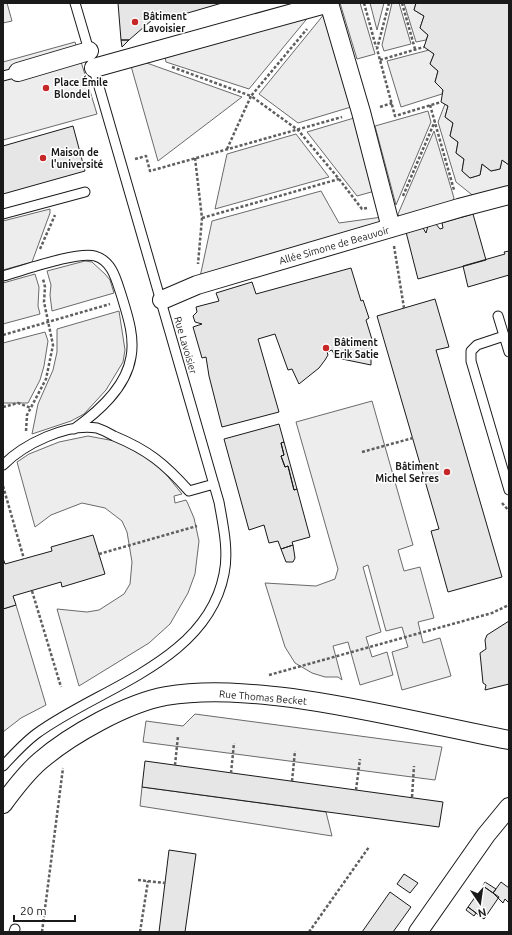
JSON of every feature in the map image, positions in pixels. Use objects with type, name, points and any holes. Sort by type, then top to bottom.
[{"type":"street","points":[[94,68],[329,3],[361,112],[391,228]]},
{"type":"street","points":[[11,74],[89,51]]},
{"type":"street","name":"Allée Simone de Beauvoir","points":[[162,300],[196,285],[509,195]]},
{"type":"street","name":"Rue Thomas Becket","points":[[3,804],[17,784],[40,761],[67,742],[116,713],[146,700],[173,695],[243,693],[326,703],[509,740]]},
{"type":"street","points":[[418,932],[482,842],[509,807]]},
{"type":"lane","name":"Rue Lavoisier","points":[[3,766],[35,734],[148,670],[188,638],[201,624],[213,606],[225,573],[225,549],[219,502],[162,300],[75,3]]},
{"type":"lane","points":[[3,214],[85,192]]},
{"type":"lane","points":[[3,276],[75,256],[93,255],[104,260],[116,278],[131,329],[132,357],[128,369],[114,393],[93,416],[74,429]]},
{"type":"lane","points":[[498,316],[509,352]]},
{"type":"lane","points":[[504,336],[477,345],[471,351],[471,361],[509,490]]},
{"type":"lane","points":[[3,464],[29,445],[45,438],[74,429],[97,428],[131,443],[168,467],[189,491],[214,484]]},
{"type":"path","points":[[364,3],[395,116],[441,102]]},
{"type":"path","points":[[377,49],[389,3]]},
{"type":"path","points":[[402,3],[415,49]]},
{"type":"path","points":[[227,149],[251,96],[310,26]]},
{"type":"path","points":[[380,60],[424,47]]},
{"type":"path","points":[[164,64],[251,96],[298,130],[340,179],[362,209],[385,207]]},
{"type":"path","points":[[121,163],[146,156],[150,171],[392,103]]},
{"type":"path","points":[[430,105],[460,208]]},
{"type":"path","points":[[401,199],[435,121]]},
{"type":"path","points":[[195,158],[202,218],[196,285]]},
{"type":"path","points":[[202,218],[340,179]]},
{"type":"path","points":[[29,445],[26,436],[27,415],[46,379],[53,345],[44,302],[45,287],[38,254],[55,216],[53,200]]},
{"type":"path","points":[[391,228],[404,308]]},
{"type":"path","points":[[3,335],[123,300]]},
{"type":"path","points":[[3,407],[18,403],[31,408]]},
{"type":"path","points":[[362,452],[413,438]]},
{"type":"path","points":[[3,486],[24,559]]},
{"type":"path","points":[[99,554],[197,526]]},
{"type":"path","points":[[32,591],[61,687]]},
{"type":"path","points":[[269,675],[492,613],[509,605]]},
{"type":"path","points":[[175,765],[178,736]]},
{"type":"path","points":[[42,932],[67,742]]},
{"type":"path","points":[[231,773],[234,743]]},
{"type":"path","points":[[292,781],[295,750]]},
{"type":"path","points":[[356,790],[360,759]]},
{"type":"path","points":[[412,797],[414,766]]},
{"type":"path","points":[[309,932],[369,847]]},
{"type":"path","points":[[138,880],[165,883]]},
{"type":"path","points":[[140,932],[148,881]]},
{"type":"shaded area","points":[[3,3],[7,3],[12,21],[3,23]]},
{"type":"shaded area","points":[[340,3],[360,3],[375,54],[357,59]]},
{"type":"shaded area","points":[[370,3],[384,3],[377,30]]},
{"type":"shaded area","points":[[392,3],[399,3],[411,44],[384,51],[382,45]]},
{"type":"shaded area","points":[[404,3],[416,3],[414,10],[424,16],[420,28],[428,35],[426,40],[416,42]]},
{"type":"shaded area","points":[[325,13],[351,107],[298,123],[259,94]]},
{"type":"shaded area","points":[[310,15],[249,89],[166,62],[165,57]]},
{"type":"shaded area","name":"Place Émile Blondel","points":[[75,42],[97,114],[3,140],[3,62]]},
{"type":"shaded area","points":[[429,50],[434,54],[430,64],[438,71],[435,82],[443,90],[442,94],[401,107],[387,61]]},
{"type":"shaded area","points":[[144,62],[242,97],[158,161],[131,66]]},
{"type":"shaded area","points":[[445,104],[448,106],[445,117],[453,123],[450,136],[458,142],[456,153],[464,159],[462,171],[470,178],[480,175],[482,164],[491,171],[500,169],[502,160],[509,165],[509,189],[476,198],[456,182],[438,122]]},
{"type":"shaded area","points":[[428,111],[431,122],[396,205],[375,126]]},
{"type":"shaded area","points":[[354,118],[375,191],[357,196],[307,132]]},
{"type":"shaded area","points":[[434,131],[454,198],[450,206],[400,220],[398,214]]},
{"type":"shaded area","points":[[296,134],[329,177],[215,209],[227,154]]},
{"type":"shaded area","points":[[321,191],[339,223],[382,217],[384,226],[200,277],[212,221]]},
{"type":"shaded area","points":[[50,209],[50,213],[32,262],[3,270],[3,221]]},
{"type":"shaded area","points":[[85,261],[92,262],[105,274],[110,280],[114,293],[52,311],[50,295],[51,285],[47,271]]},
{"type":"shaded area","points":[[35,274],[39,287],[38,306],[40,314],[3,324],[3,283]]},
{"type":"shaded area","points":[[119,311],[125,350],[123,362],[106,390],[84,414],[71,421],[32,434],[38,404],[53,370],[57,352],[57,329]]},
{"type":"shaded area","points":[[45,332],[48,341],[44,366],[40,380],[28,403],[3,403],[3,343]]},
{"type":"shaded area","points":[[372,401],[413,545],[398,550],[404,571],[420,567],[434,618],[418,622],[423,643],[440,638],[451,676],[402,690],[392,652],[408,647],[402,627],[386,631],[368,565],[363,567],[381,632],[366,637],[372,657],[387,652],[393,675],[360,685],[348,642],[333,646],[342,680],[338,677],[325,677],[312,673],[295,663],[285,647],[265,583],[316,586],[335,579],[338,569],[296,422]]},
{"type":"shaded area","points":[[88,436],[120,442],[150,459],[165,473],[182,494],[174,496],[175,503],[186,500],[188,504],[194,518],[199,541],[195,574],[188,593],[170,624],[149,643],[79,686],[57,609],[87,612],[99,610],[124,594],[130,584],[132,562],[127,532],[122,521],[105,508],[82,503],[51,515],[35,527],[17,462],[29,454],[59,442]]},
{"type":"shaded area","points":[[16,605],[46,705],[21,718],[3,732],[3,609]]},
{"type":"shaded area","points":[[195,714],[442,747],[435,780],[143,742],[146,721],[183,726]]},
{"type":"shaded area","points":[[142,787],[326,812],[332,836],[140,806]]},
{"type":"building","name":"Bâtiment Lavoisier","points":[[118,3],[222,3],[174,17],[173,14],[156,19],[155,13],[150,15],[152,20],[129,40],[121,40]]},
{"type":"building","points":[[416,3],[509,3],[509,165],[502,160],[500,169],[491,171],[482,164],[480,175],[470,178],[462,171],[464,159],[456,153],[458,142],[450,136],[453,123],[445,117],[448,106],[441,102],[443,90],[435,82],[438,71],[430,64],[434,54],[424,47],[428,35],[420,28],[424,16],[414,10]]},
{"type":"building","points":[[121,40],[129,40],[122,47]]},
{"type":"building","name":"Maison de l'université","points":[[73,126],[85,171],[3,194],[3,146]]},
{"type":"building","points":[[473,214],[486,260],[418,279],[406,232],[423,228],[426,233],[428,226],[435,223],[440,229],[443,228],[442,223]]},
{"type":"building","points":[[509,251],[509,275],[468,287],[463,266],[505,254],[504,252]]},
{"type":"building","name":"Bâtiment Erik Satie","points":[[351,268],[361,301],[363,300],[369,318],[366,320],[374,346],[371,347],[371,365],[342,359],[335,356],[332,350],[327,352],[328,355],[319,368],[299,384],[292,369],[288,370],[275,334],[258,339],[279,412],[222,427],[209,376],[206,357],[202,358],[193,327],[202,324],[195,322],[193,316],[197,312],[196,307],[219,301],[216,293],[252,282],[256,294]]},
{"type":"building","name":"Bâtiment Michel Serres","points":[[435,299],[449,347],[436,350],[502,577],[448,592],[431,531],[439,529],[377,316]]},
{"type":"building","points":[[279,424],[284,442],[281,443],[284,455],[281,456],[285,467],[288,466],[294,490],[297,489],[310,537],[292,542],[293,545],[281,549],[278,541],[269,543],[264,525],[249,530],[224,439]]},
{"type":"building","points":[[284,442],[297,489],[294,490],[288,466],[285,467],[281,456],[284,455],[281,443]]},
{"type":"building","points":[[93,535],[105,574],[62,587],[61,582],[13,596],[16,605],[3,609],[3,558],[5,564],[52,551],[51,547]]},
{"type":"building","points":[[293,545],[295,558],[293,562],[286,562],[281,549]]},
{"type":"building","points":[[509,621],[509,684],[485,690],[486,685],[483,683],[480,653],[486,649],[485,640],[487,635]]},
{"type":"building","points":[[145,761],[443,802],[439,827],[142,787]]},
{"type":"building","points":[[169,850],[196,854],[185,932],[159,932]]},
{"type":"building","points":[[404,874],[418,883],[410,893],[397,884]]},
{"type":"building","points":[[485,882],[496,889],[493,893],[483,886]]},
{"type":"building","points":[[501,882],[509,888],[509,903],[505,899],[503,903],[493,893]]},
{"type":"building","points":[[483,886],[499,897],[484,919],[468,907]]},
{"type":"building","points":[[390,892],[411,907],[393,932],[362,932]]},
{"type":"building","points":[[468,907],[476,913],[474,916],[466,910]]},
{"type":"place","name":"Bâtiment Lavoisier","points":[[135,22]]},
{"type":"place","name":"Place Émile Blondel","points":[[46,88]]},
{"type":"place","name":"Maison de l'université","points":[[43,158]]},
{"type":"place","name":"Bâtiment Erik Satie","points":[[326,348]]},
{"type":"place","name":"Bâtiment Michel Serres","points":[[447,472]]}]
